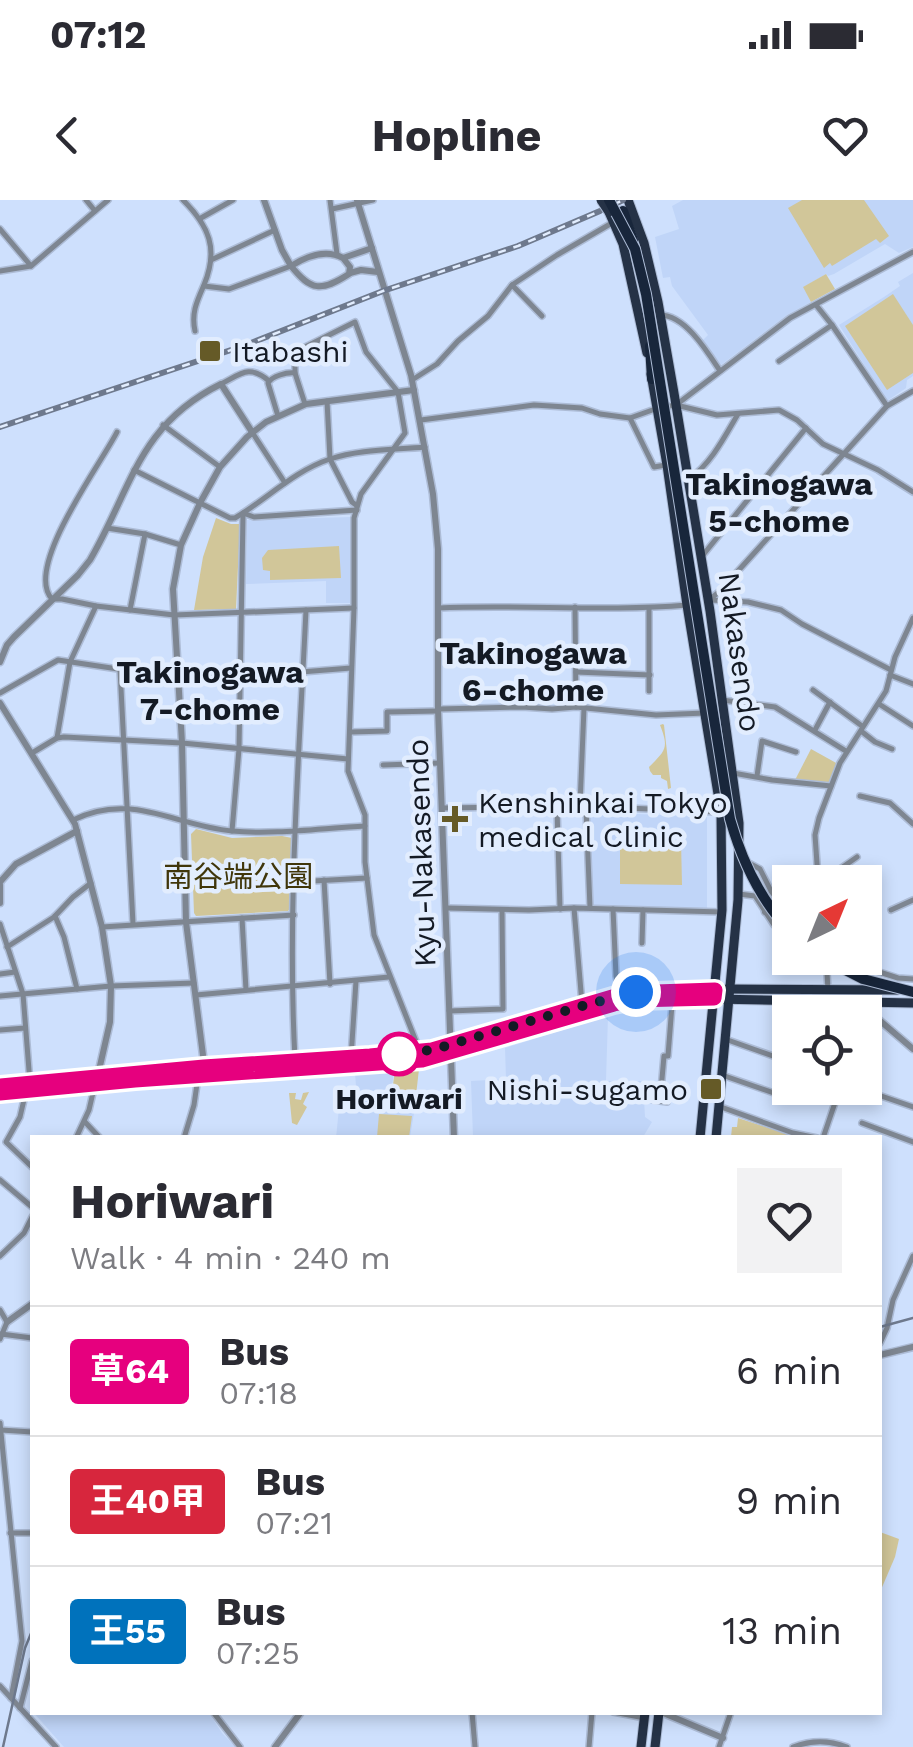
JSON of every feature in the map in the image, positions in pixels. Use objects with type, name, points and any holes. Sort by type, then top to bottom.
[{"type":"highway","name":"Nakasendo","points":[[602,200],[618,202],[640,230],[660,315],[733,773],[740,860],[716,1135]]},
{"type":"highway","name":"Nakasendo","points":[[618,202],[615,222],[631,277],[658,408],[721,812],[722,912],[700,1135]]},
{"type":"highway","points":[[618,202],[635,246],[652,380]]},
{"type":"highway","points":[[618,202],[638,250],[650,294],[729,804],[741,846],[772,907]]},
{"type":"highway","points":[[857,975],[913,991]]},
{"type":"highway","points":[[882,999],[913,991]]},
{"type":"highway","points":[[714,994],[772,996]]},
{"type":"highway","points":[[882,1004],[913,1003]]},
{"type":"highway","points":[[642,1747],[645,1715]]},
{"type":"highway","points":[[655,1747],[660,1715]]},
{"type":"main road","points":[[202,1072],[422,1060],[620,995],[662,990],[714,994]]},
{"type":"main road","points":[[582,1009],[634,1000],[714,994]]},
{"type":"main road","points":[[0,1090],[450,1048]]},
{"type":"street","points":[[86,200],[95,211]]},
{"type":"street","points":[[0,271],[31,266],[108,200]]},
{"type":"street","points":[[183,200],[200,218],[209,236],[211,260],[194,312],[195,330]]},
{"type":"street","points":[[200,218],[232,200]]},
{"type":"street","points":[[264,200],[291,266],[304,282],[315,286],[361,270],[378,272]]},
{"type":"street","points":[[330,200],[340,256],[350,266],[349,274]]},
{"type":"street","points":[[331,210],[373,200]]},
{"type":"street","name":"Kyu-Nakasendo","points":[[357,202],[412,380],[433,494],[438,549],[438,710],[454,1135]]},
{"type":"street","points":[[412,380],[437,364],[488,316],[512,285],[615,222]]},
{"type":"street","points":[[0,228],[31,266]]},
{"type":"street","points":[[211,260],[275,230]]},
{"type":"street","points":[[204,286],[229,289],[322,253],[340,256],[372,248]]},
{"type":"street","points":[[676,405],[790,318],[913,252]]},
{"type":"street","points":[[512,285],[542,316]]},
{"type":"street","points":[[816,305],[887,406]]},
{"type":"street","points":[[660,315],[679,319],[720,371]]},
{"type":"street","points":[[306,404],[295,373],[294,358],[298,351],[355,322],[366,352],[398,392],[406,434],[372,477],[354,518],[348,771],[365,815],[374,935],[420,1052]]},
{"type":"street","points":[[779,361],[832,325]]},
{"type":"street","points":[[0,662],[7,645],[90,560],[145,450],[164,426],[190,403],[250,371],[269,381]]},
{"type":"street","points":[[269,381],[295,373]]},
{"type":"street","points":[[269,381],[278,416]]},
{"type":"street","points":[[221,384],[285,483]]},
{"type":"street","points":[[185,1135],[202,1072],[186,922],[182,743],[174,616],[174,572],[181,545],[220,467],[252,432],[306,404],[414,390]]},
{"type":"street","points":[[708,600],[887,406],[913,391]]},
{"type":"street","points":[[328,400],[330,459],[357,508]]},
{"type":"street","points":[[420,420],[534,405],[582,408],[630,418],[676,405],[717,415],[779,410],[823,444],[913,492]]},
{"type":"street","points":[[688,480],[698,473],[738,414]]},
{"type":"street","points":[[630,418],[654,467],[668,465]]},
{"type":"street","points":[[164,426],[220,467]]},
{"type":"street","points":[[701,557],[806,428]]},
{"type":"street","points":[[52,600],[45,588],[48,559],[68,515],[118,432]]},
{"type":"street","points":[[134,470],[230,518],[305,470],[330,459],[425,447]]},
{"type":"street","points":[[243,513],[254,517],[357,508]]},
{"type":"street","points":[[232,831],[239,749],[243,513]]},
{"type":"street","points":[[106,528],[181,545]]},
{"type":"street","points":[[130,610],[144,534]]},
{"type":"street","points":[[52,600],[62,598],[174,616],[354,608]]},
{"type":"street","points":[[708,600],[748,602],[781,610],[913,684]]},
{"type":"street","points":[[438,608],[687,605]]},
{"type":"street","points":[[57,738],[70,662],[96,606]]},
{"type":"street","points":[[575,608],[590,908]]},
{"type":"street","points":[[649,608],[649,691]]},
{"type":"street","points":[[296,1062],[292,987],[306,609]]},
{"type":"street","points":[[817,865],[819,818],[831,786],[847,752],[886,692],[913,618]]},
{"type":"street","points":[[0,694],[58,660],[178,678],[351,668]]},
{"type":"street","points":[[120,670],[133,924]]},
{"type":"street","points":[[576,672],[650,674]]},
{"type":"street","points":[[813,690],[875,742],[892,749]]},
{"type":"street","points":[[722,700],[770,705],[847,752]]},
{"type":"street","points":[[814,731],[830,702]]},
{"type":"street","points":[[0,703],[72,820],[102,927],[111,986],[110,1022],[77,1135]]},
{"type":"street","points":[[879,704],[913,726]]},
{"type":"street","points":[[351,732],[386,731],[386,712],[522,707],[656,715],[705,713]]},
{"type":"street","points":[[32,753],[57,738],[182,743],[348,759]]},
{"type":"street","points":[[757,776],[762,741],[796,752]]},
{"type":"street","points":[[383,765],[440,763]]},
{"type":"street","points":[[733,773],[831,786]]},
{"type":"street","points":[[860,796],[890,804],[913,824]]},
{"type":"street","points":[[442,808],[583,806],[721,812]]},
{"type":"street","points":[[72,820],[91,811],[126,808],[232,831],[364,826]]},
{"type":"street","points":[[557,808],[560,909]]},
{"type":"street","points":[[0,903],[2,876],[16,864],[77,832]]},
{"type":"street","points":[[846,865],[857,856]]},
{"type":"street","points":[[740,860],[756,865],[772,891]]},
{"type":"street","points":[[295,882],[367,878]]},
{"type":"street","points":[[324,880],[330,984]]},
{"type":"street","points":[[7,947],[55,916],[91,883]]},
{"type":"street","points":[[738,894],[755,896],[772,920]]},
{"type":"street","points":[[891,910],[913,900]]},
{"type":"street","points":[[765,912],[772,907]]},
{"type":"street","points":[[446,908],[722,912]]},
{"type":"street","points":[[574,908],[582,1009]]},
{"type":"street","points":[[613,909],[620,995]]},
{"type":"street","points":[[448,1011],[503,1009],[502,910]]},
{"type":"street","points":[[642,943],[643,910]]},
{"type":"street","points":[[102,927],[294,915]]},
{"type":"street","points":[[55,916],[77,989]]},
{"type":"street","points":[[242,918],[246,990]]},
{"type":"street","points":[[1,930],[23,994],[28,1087],[20,1118],[6,1142],[30,1165]]},
{"type":"street","points":[[0,974],[15,972]]},
{"type":"street","points":[[882,973],[913,979]]},
{"type":"street","points":[[196,995],[388,977]]},
{"type":"street","points":[[351,1058],[356,981]]},
{"type":"street","points":[[0,996],[111,986],[194,984]]},
{"type":"street","points":[[667,1102],[653,1100],[655,1090],[661,1090],[664,1056],[668,1056],[672,1004]]},
{"type":"street","points":[[882,1021],[913,1049]]},
{"type":"street","points":[[0,1030],[24,1028]]},
{"type":"street","points":[[725,1039],[772,1056]]},
{"type":"street","points":[[722,1075],[772,1092]]},
{"type":"street","points":[[882,1096],[913,1107]]},
{"type":"street","points":[[821,1135],[833,1105]]},
{"type":"street","points":[[720,1106],[803,1135]]},
{"type":"street","points":[[84,1121],[97,1135]]},
{"type":"street","points":[[862,1123],[913,1142]]},
{"type":"street","points":[[0,1180],[30,1205]]},
{"type":"street","points":[[0,1256],[24,1234],[30,1221]]},
{"type":"street","points":[[882,1339],[893,1300],[913,1256]]},
{"type":"street","points":[[30,1305],[7,1322],[1,1336],[30,1338]]},
{"type":"street","points":[[0,1310],[7,1322]]},
{"type":"street","points":[[882,1355],[913,1347]]},
{"type":"street","points":[[11,1698],[26,1631],[10,1531],[0,1427],[30,1432]]},
{"type":"street","points":[[0,1530],[30,1533]]},
{"type":"street","points":[[20,1708],[30,1669]]},
{"type":"street","points":[[0,1686],[56,1747]]},
{"type":"street","points":[[215,1715],[240,1747]]},
{"type":"street","points":[[275,1747],[299,1715]]},
{"type":"street","points":[[472,1715],[475,1747]]},
{"type":"street","points":[[590,1747],[592,1715]]},
{"type":"street","points":[[667,1715],[723,1738]]},
{"type":"street","points":[[719,1747],[730,1715]]},
{"type":"street","points":[[793,1747],[810,1741],[847,1747]]},
{"type":"shaded area","points":[[683,200],[913,200],[913,247],[899,253],[885,244],[804,287],[811,302],[787,315],[721,365],[701,342],[708,335],[672,286],[670,277],[663,278],[655,237],[679,229],[672,206]]},
{"type":"shaded area","points":[[913,273],[913,376],[907,380],[906,388],[887,401],[839,325],[900,286],[898,282]]},
{"type":"shaded area","points":[[351,517],[350,603],[326,603],[326,581],[246,584],[247,520]]},
{"type":"shaded area","points":[[589,814],[707,817],[707,908],[595,907]]},
{"type":"shaded area","points":[[608,1016],[606,1081],[643,1081],[645,1117],[652,1122],[644,1135],[473,1135],[471,1081],[506,1079],[505,1048]]},
{"type":"shaded area","points":[[394,1071],[389,1111],[414,1113],[410,1135],[336,1135],[340,1098],[359,1099],[355,1073]]},
{"type":"shaded area","points":[[36,1715],[210,1715],[236,1747],[64,1747]]},
{"type":"green space","points":[[802,200],[864,200],[889,236],[880,243],[876,239],[824,268],[788,208]]},
{"type":"green space","points":[[826,274],[835,289],[811,302],[803,287]]},
{"type":"green space","points":[[893,294],[913,325],[913,373],[887,390],[845,326]]},
{"type":"green space","points":[[216,518],[240,524],[236,609],[194,610],[203,557]]},
{"type":"green space","points":[[339,546],[341,578],[270,580],[270,571],[263,570],[262,558],[268,550]]},
{"type":"green space","points":[[663,724],[671,788],[668,789],[667,781],[661,775],[653,775],[649,767],[664,748],[660,725]]},
{"type":"green space","points":[[811,749],[838,764],[828,784],[795,780]]},
{"type":"green space","name":"南谷端公園","points":[[196,829],[232,838],[292,838],[288,911],[196,916],[191,834]]},
{"type":"green space","points":[[620,840],[681,840],[682,885],[620,884]]},
{"type":"green space","points":[[419,1069],[414,1113],[389,1111],[395,1071]]},
{"type":"green space","points":[[309,1092],[303,1104],[307,1107],[297,1125],[292,1123],[289,1093],[296,1093],[295,1099],[301,1100],[303,1093]]},
{"type":"green space","points":[[379,1114],[412,1116],[409,1135],[377,1135]]},
{"type":"green space","points":[[738,1118],[787,1134],[731,1135],[732,1127],[737,1127]]},
{"type":"green space","points":[[882,1533],[899,1539],[882,1587]]},
{"type":"tram line","points":[[882,1326],[913,1318]]},
{"type":"tram line","points":[[3,1747],[30,1636]]},
{"type":"railway","points":[[613,205],[623,200]]},
{"type":"railway","points":[[0,427],[246,345],[383,291],[518,246],[600,211]]},
{"type":"bus line","name":"草64","points":[[0,1086],[432,1050],[626,993],[715,990],[714,998],[614,1004],[422,1060],[0,1093]]},
{"type":"place","name":"Itabashi","points":[[210,351]]},
{"type":"place","name":"Kenshinkai Tokyo medical Clinic","points":[[455,819]]},
{"type":"place","name":"Horiwari","points":[[399,1054]]},
{"type":"place","name":"Nishi-sugamo","points":[[711,1089]]},
{"type":"district","name":"Takinogawa 5-chome","points":[[779,502]]},
{"type":"district","name":"Takinogawa 6-chome","points":[[533,672]]},
{"type":"district","name":"Takinogawa 7-chome","points":[[210,690]]},
{"type":"route","points":[[399,1054],[395,1054],[432,1050],[636,992]]}]
